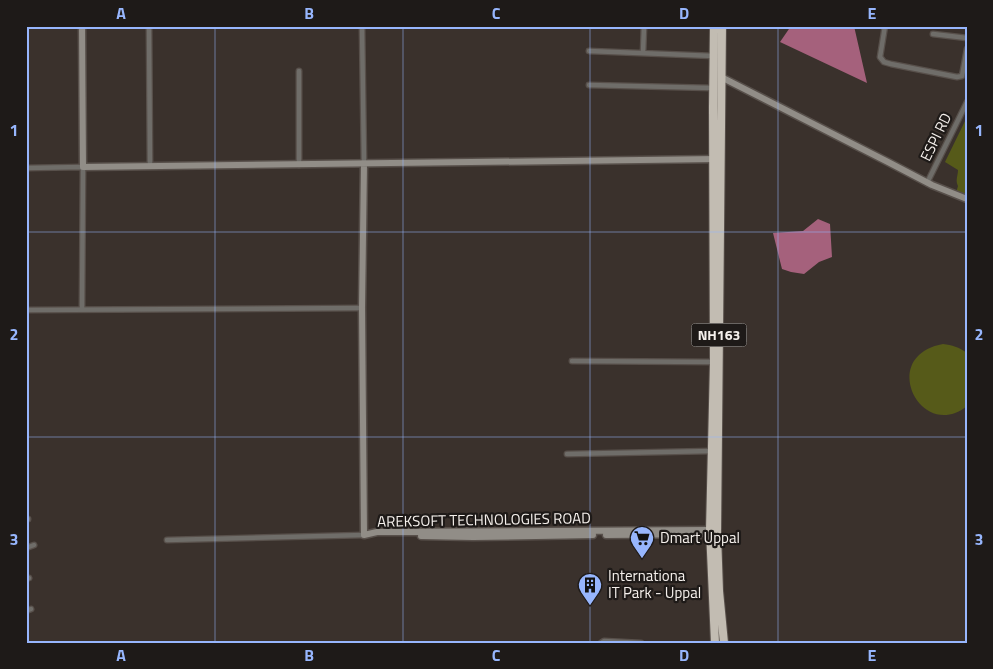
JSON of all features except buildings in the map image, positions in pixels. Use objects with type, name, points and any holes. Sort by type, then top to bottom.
[{"type":"highway","name":"NH163","points":[[714,26],[714,56],[717,76],[714,88],[717,159],[710,532],[715,643]]},
{"type":"highway","name":"NH163","points":[[722,26],[717,76],[718,534],[719,591],[724,643]]},
{"type":"street","points":[[82,26],[82,309]]},
{"type":"street","points":[[149,26],[150,166]]},
{"type":"street","points":[[167,540],[364,535],[362,26]]},
{"type":"street","points":[[643,53],[644,26]]},
{"type":"street","points":[[885,26],[880,57],[884,62],[891,64],[957,77],[962,76],[967,49]]},
{"type":"street","points":[[933,34],[967,38]]},
{"type":"street","points":[[589,51],[714,56]]},
{"type":"street","points":[[300,71],[300,165]]},
{"type":"street","points":[[717,76],[927,183],[965,200]]},
{"type":"street","points":[[589,85],[714,88]]},
{"type":"street","name":"ESPI RD","points":[[927,183],[967,102]]},
{"type":"street","points":[[26,168],[717,159]]},
{"type":"street","points":[[26,310],[362,308]]},
{"type":"street","points":[[572,361],[714,362]]},
{"type":"street","points":[[567,454],[712,451]]},
{"type":"street","name":"AREKSOFT TECHNOLOGIES ROAD","points":[[364,535],[377,532],[545,534],[710,532]]},
{"type":"street","points":[[26,548],[34,545]]},
{"type":"street","points":[[602,643],[604,641],[641,643]]},
{"type":"green space","points":[[967,117],[967,199],[956,193],[958,170],[945,162]]},
{"type":"green space","points":[[943,344],[961,349],[967,353],[967,406],[950,414],[935,414],[922,406],[913,393],[909,379],[912,364],[923,352]]},
{"type":"shaded area","points":[[791,26],[854,26],[867,83],[780,42]]},
{"type":"shaded area","points":[[818,219],[830,224],[832,257],[819,262],[804,274],[782,269],[773,233],[803,231]]},
{"type":"place","name":"Dmart Uppal","points":[[642,559]]},
{"type":"place","name":"Internationa IT Park - Uppal","points":[[590,606]]}]
